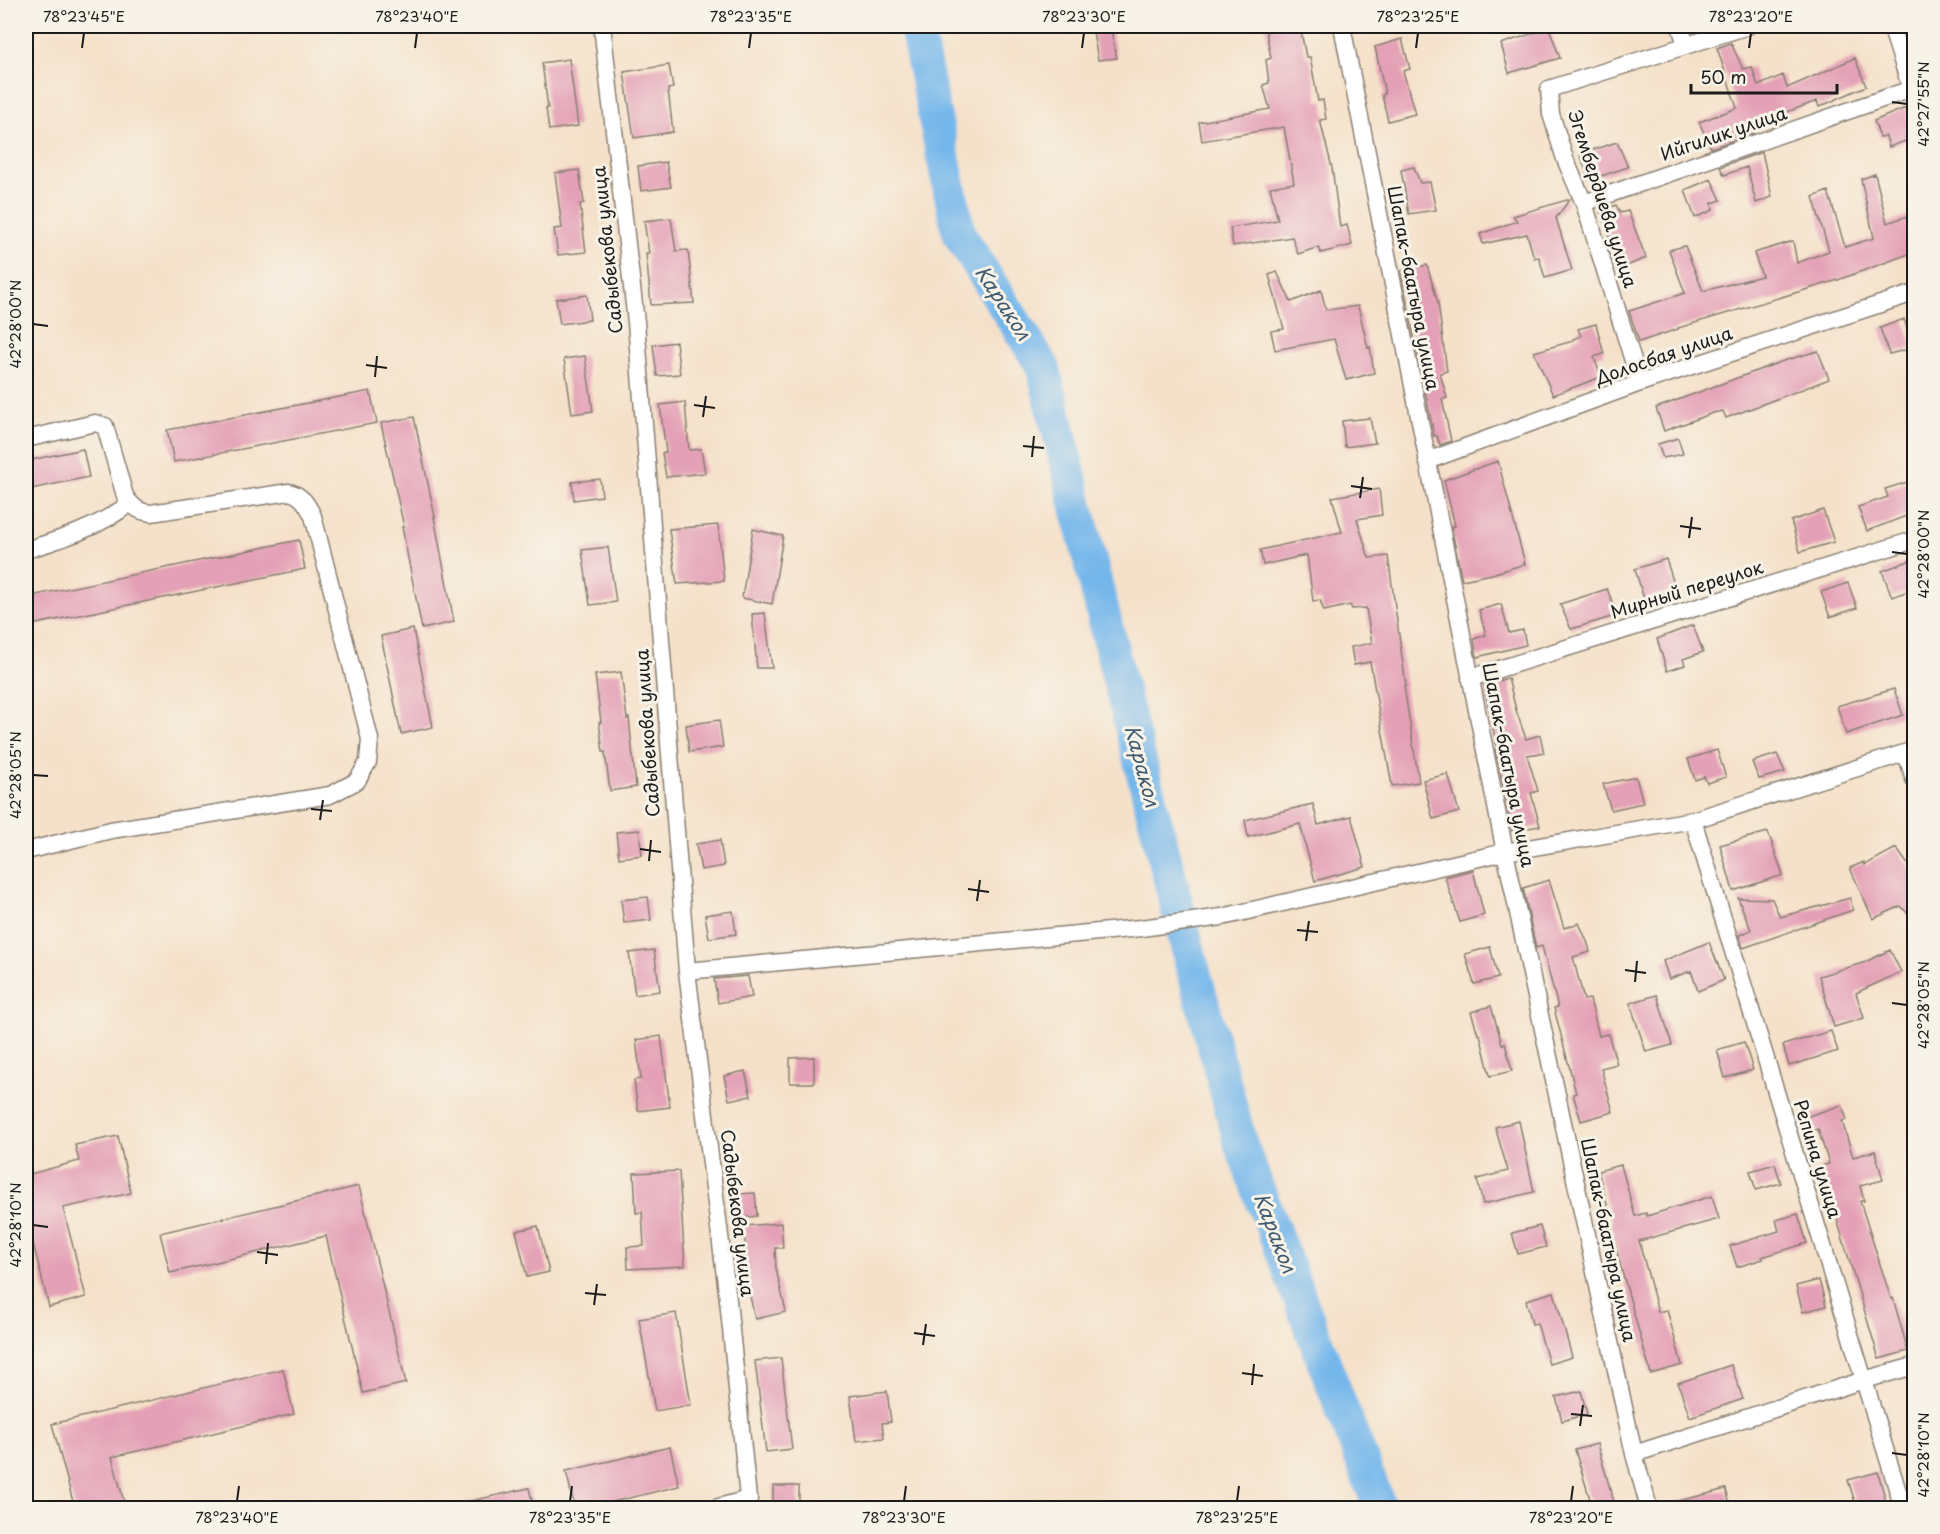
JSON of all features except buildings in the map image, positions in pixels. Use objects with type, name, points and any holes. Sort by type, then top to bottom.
[{"type":"street","name":"Садыбекова улица","points":[[602,26],[636,322],[687,971],[728,1300],[749,1504]]},
{"type":"street","name":"Шапак-баатыра улица","points":[[1342,26],[1505,852],[1634,1454],[1649,1509]]},
{"type":"street","points":[[1680,26],[1686,45]]},
{"type":"street","name":"Эгембердиева улица","points":[[1640,383],[1584,203],[1565,159],[1551,114],[1549,89],[1748,26]]},
{"type":"street","points":[[1891,26],[1913,92]]},
{"type":"street","name":"Ийгилик улица","points":[[1584,203],[1913,92]]},
{"type":"street","name":"Долосбая улица","points":[[1427,461],[1640,383],[1914,293]]},
{"type":"street","points":[[26,439],[95,423],[105,426],[125,496],[142,513],[289,492],[298,494],[314,516],[370,739],[368,762],[357,781],[330,795],[111,830],[26,851]]},
{"type":"street","points":[[26,550],[60,539],[114,516],[130,503]]},
{"type":"street","name":"Мирный переулок","points":[[1470,678],[1914,540]]},
{"type":"street","points":[[687,971],[1140,928],[1222,917],[1505,852],[1693,820],[1910,751],[1914,779]]},
{"type":"street","name":"Репина улица","points":[[1693,820],[1903,1509]]},
{"type":"street","points":[[1634,1454],[1914,1366]]},
{"type":"street","points":[[715,1509],[749,1504]]},
{"type":"waterway","name":"Каракол","points":[[916,26],[959,234],[1043,367],[1119,679],[1241,1145],[1380,1508]]}]
